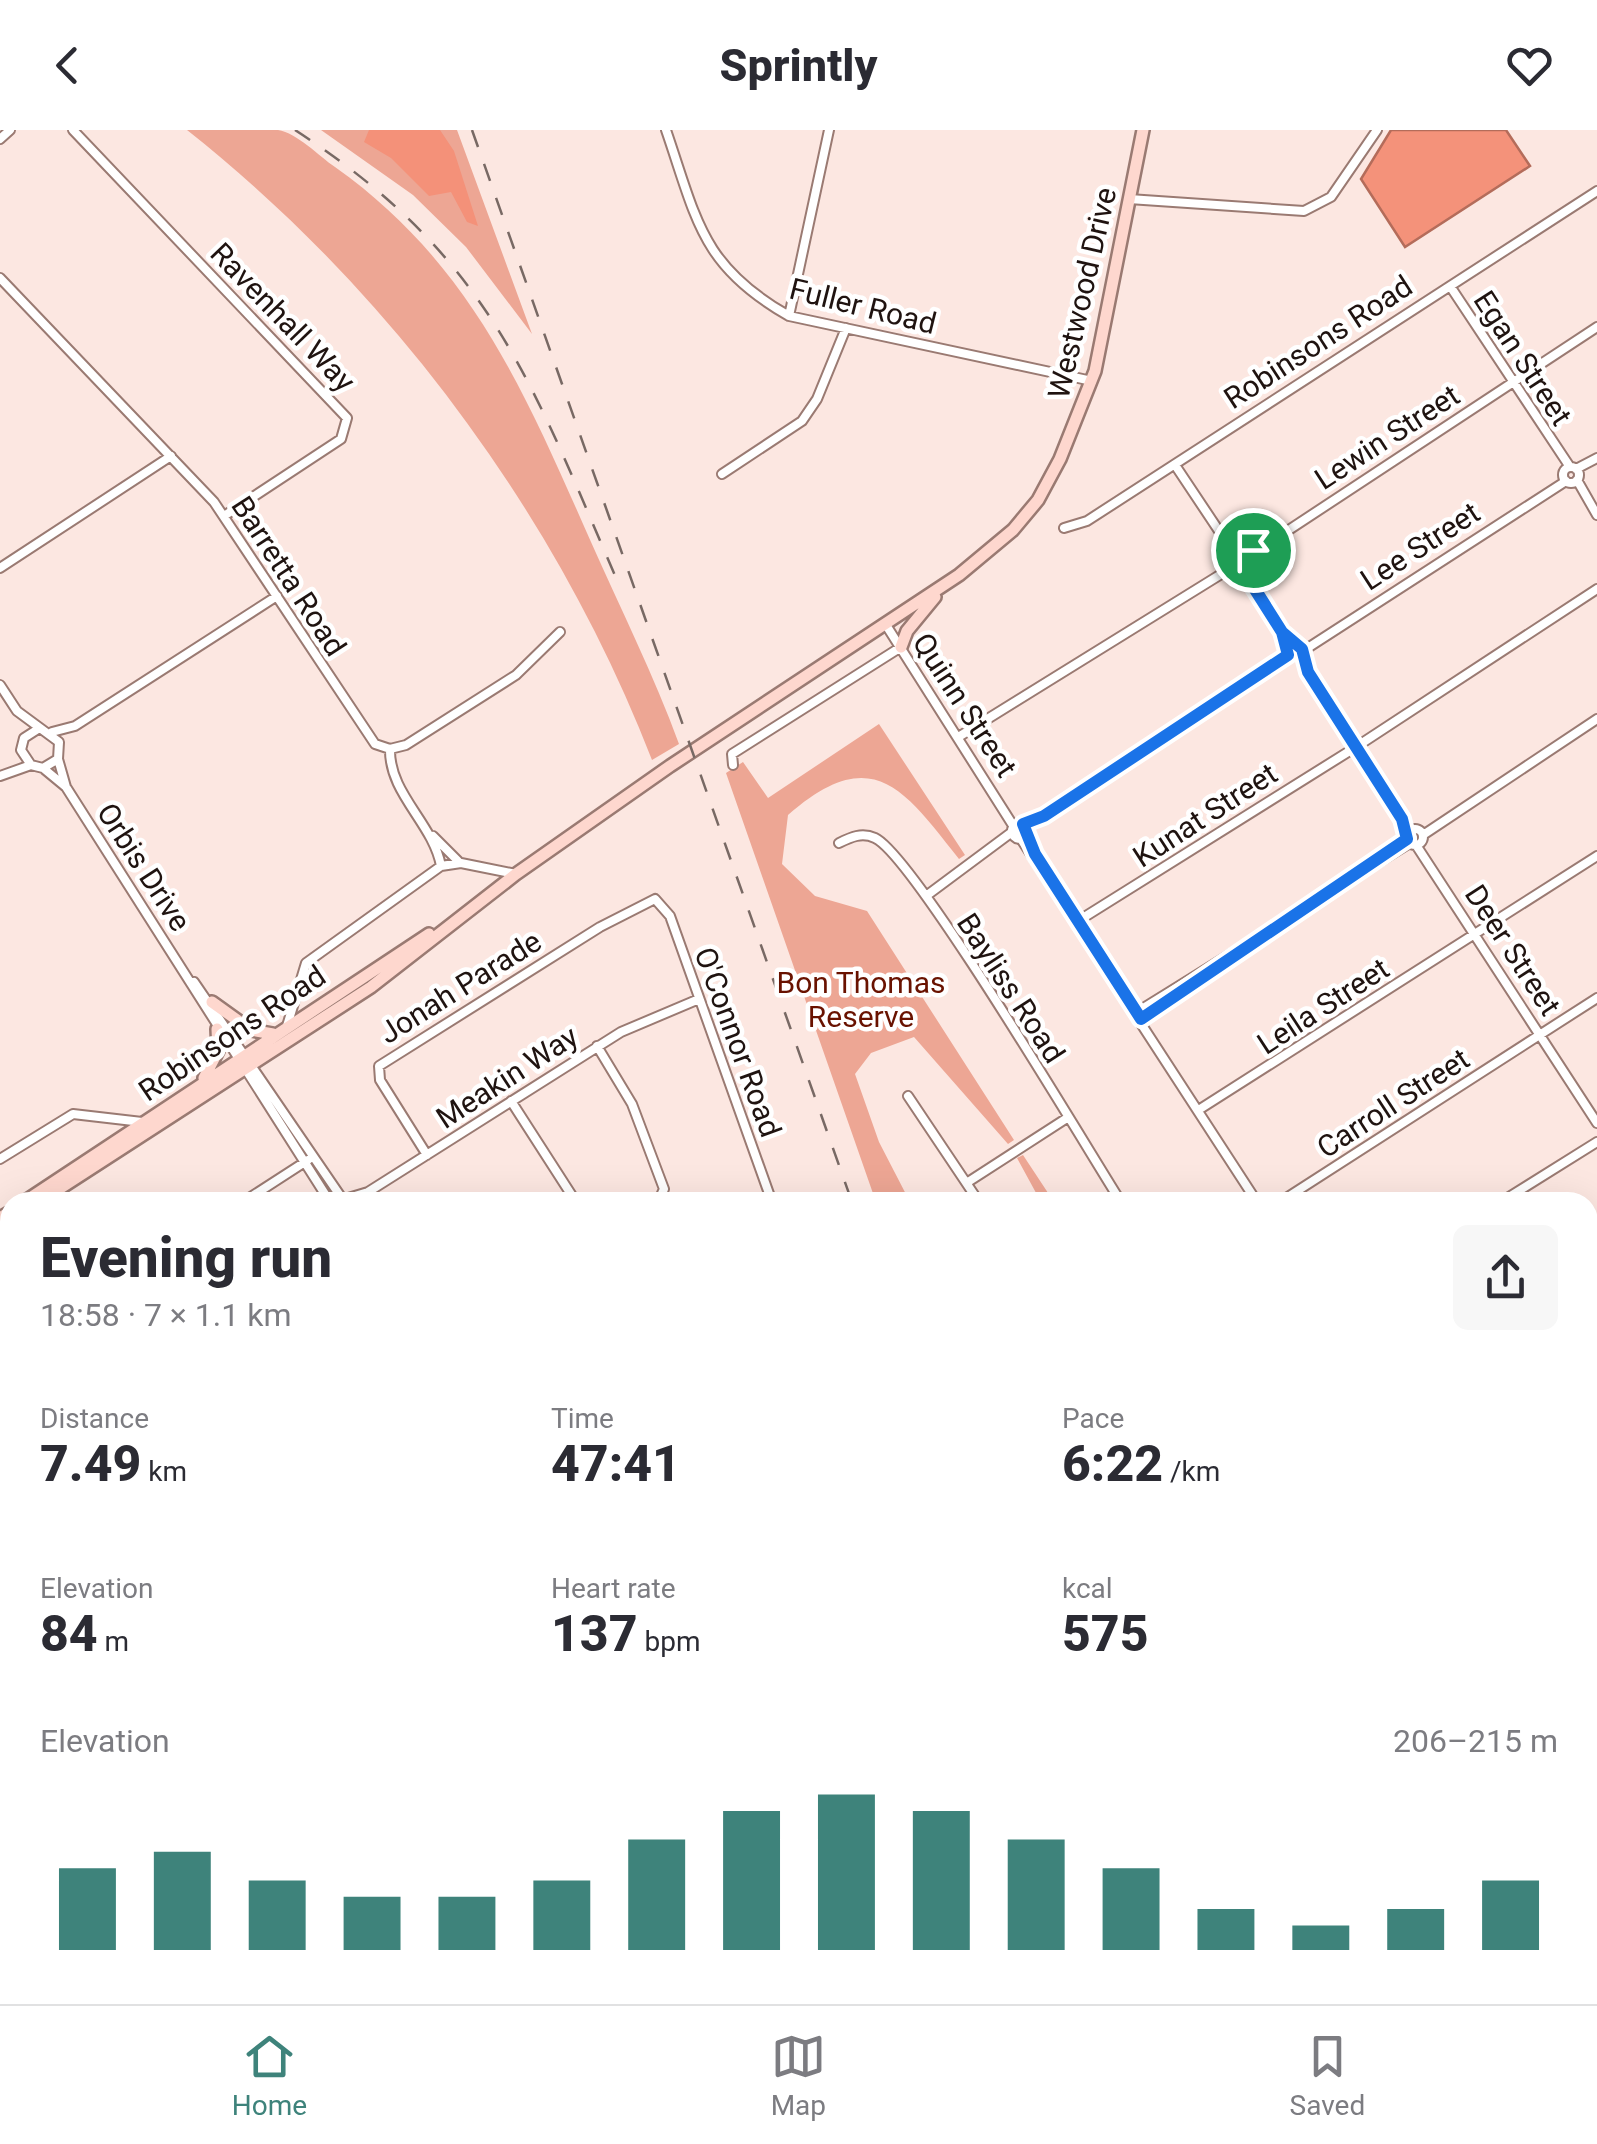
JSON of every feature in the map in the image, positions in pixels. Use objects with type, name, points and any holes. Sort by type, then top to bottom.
[{"type":"main road","name":"Westwood Drive","points":[[886,624],[952,580],[1013,530],[1038,500],[1074,430],[1092,381],[1143,130]]},
{"type":"main road","points":[[901,646],[913,622],[952,580]]},
{"type":"main road","name":"Robinsons Road","points":[[57,1191],[372,987],[516,874],[670,766],[886,624]]},
{"type":"main road","name":"Robinsons Road","points":[[57,1191],[202,1082],[470,908]]},
{"type":"main road","points":[[212,1002],[251,1030],[274,1034]]},
{"type":"main road","points":[[202,1082],[218,1051],[217,1028]]},
{"type":"street","points":[[0,139],[10,130]]},
{"type":"street","name":"Ravenhall Way","points":[[73,130],[347,418],[341,439],[224,516]]},
{"type":"street","name":"Fuller Road","points":[[666,130],[706,242],[724,269],[755,297],[789,316],[1092,381]]},
{"type":"street","points":[[789,316],[829,130]]},
{"type":"street","points":[[1128,199],[1304,210],[1331,197],[1378,130]]},
{"type":"street","name":"Robinsons Road","points":[[1064,528],[1087,522],[1597,191]]},
{"type":"street","name":"Barretta Road","points":[[0,278],[224,516],[367,736],[390,750]]},
{"type":"street","name":"Egan Street","points":[[1450,286],[1597,515]]},
{"type":"street","points":[[722,474],[802,421],[817,399],[846,328]]},
{"type":"street","name":"Lewin Street","points":[[962,739],[1597,328]]},
{"type":"street","points":[[0,568],[171,456]]},
{"type":"street","name":"Lee Street","points":[[924,893],[1596,459]]},
{"type":"street","name":"Deer Street","points":[[1175,465],[1596,1120]]},
{"type":"street","name":"Kunat Street","points":[[1080,924],[1597,589]]},
{"type":"street","points":[[17,712],[38,729],[52,732],[75,726],[277,596]]},
{"type":"street","name":"Quinn Street","points":[[886,624],[1252,1192]]},
{"type":"street","points":[[441,866],[427,829],[393,774],[390,750],[406,745],[516,675],[560,632]]},
{"type":"street","points":[[733,765],[732,754],[901,646]]},
{"type":"street","points":[[0,685],[17,712],[24,738],[21,750],[4,773]]},
{"type":"street","points":[[1139,1016],[1597,719]]},
{"type":"street","points":[[4,773],[31,765],[44,768],[58,758],[75,726]]},
{"type":"street","points":[[24,738],[38,729]]},
{"type":"street","points":[[52,732],[60,748]]},
{"type":"street","points":[[21,750],[31,765]]},
{"type":"street","name":"Orbis Drive","points":[[58,758],[66,787]]},
{"type":"street","name":"Orbis Drive","points":[[44,768],[66,787],[185,971],[217,1028],[240,1057]]},
{"type":"street","points":[[427,829],[461,863]]},
{"type":"street","name":"Bayliss Road","points":[[839,844],[863,835],[877,839],[924,893],[1115,1192]]},
{"type":"street","name":"Leila Street","points":[[1201,1112],[1597,856]]},
{"type":"street","points":[[287,1026],[306,963],[441,866],[461,863],[516,874]]},
{"type":"street","name":"Jonah Parade","points":[[427,1155],[380,1080],[379,1066],[627,910],[647,900],[658,900]]},
{"type":"street","name":"O'Connor Road","points":[[658,900],[670,916],[768,1192]]},
{"type":"street","name":"Orbis Drive","points":[[185,971],[212,1002],[240,1057]]},
{"type":"street","name":"Carroll Street","points":[[1298,1192],[1597,998]]},
{"type":"street","name":"Meakin Way","points":[[368,1192],[627,1028],[701,1003]]},
{"type":"street","points":[[596,1046],[634,1110],[658,1176],[657,1192]]},
{"type":"street","points":[[240,1057],[308,1160],[336,1192]]},
{"type":"street","points":[[908,1096],[974,1192]]},
{"type":"street","points":[[510,1101],[569,1192]]},
{"type":"street","points":[[0,1158],[74,1114],[144,1122]]},
{"type":"street","points":[[968,1182],[1067,1118]]},
{"type":"street","points":[[1517,1192],[1597,1140]]},
{"type":"street","points":[[258,1192],[308,1160]]},
{"type":"green space","points":[[187,130],[278,130],[293,136],[383,205],[424,246],[459,290],[518,384],[679,744],[652,760],[613,670],[568,582],[517,496],[461,414],[399,336],[262,193]]},
{"type":"green space","points":[[321,130],[457,130],[532,334],[466,247],[413,195]]},
{"type":"green space","name":"Bon Thomas Reserve","points":[[879,724],[965,855],[959,859],[902,795],[884,783],[864,778],[842,781],[817,793],[788,815],[782,864],[815,896],[867,911],[1014,1140],[1008,1144],[914,1037],[871,1053],[855,1074],[879,1142],[905,1192],[873,1192],[726,773],[743,762],[768,798]]},
{"type":"green space","points":[[1023,1155],[1047,1192],[1036,1192],[1017,1158]]},
{"type":"shaded area","points":[[369,130],[440,130],[454,151],[478,226],[467,222],[451,192],[429,196],[391,158],[364,142]]},
{"type":"shaded area","points":[[1391,130],[1506,130],[1530,166],[1405,247],[1361,179]]},
{"type":"railway","points":[[295,130],[362,178],[416,227],[461,277],[530,386],[620,587]]},
{"type":"railway","points":[[472,130],[848,1192]]},
{"type":"route","points":[[1253,550],[1235,558],[1282,632],[1302,649],[1308,672],[1402,819],[1407,839],[1160,1002],[1141,1019],[1035,854],[1023,824],[1044,816],[1288,655],[1282,632],[1238,562],[1253,550]]}]
